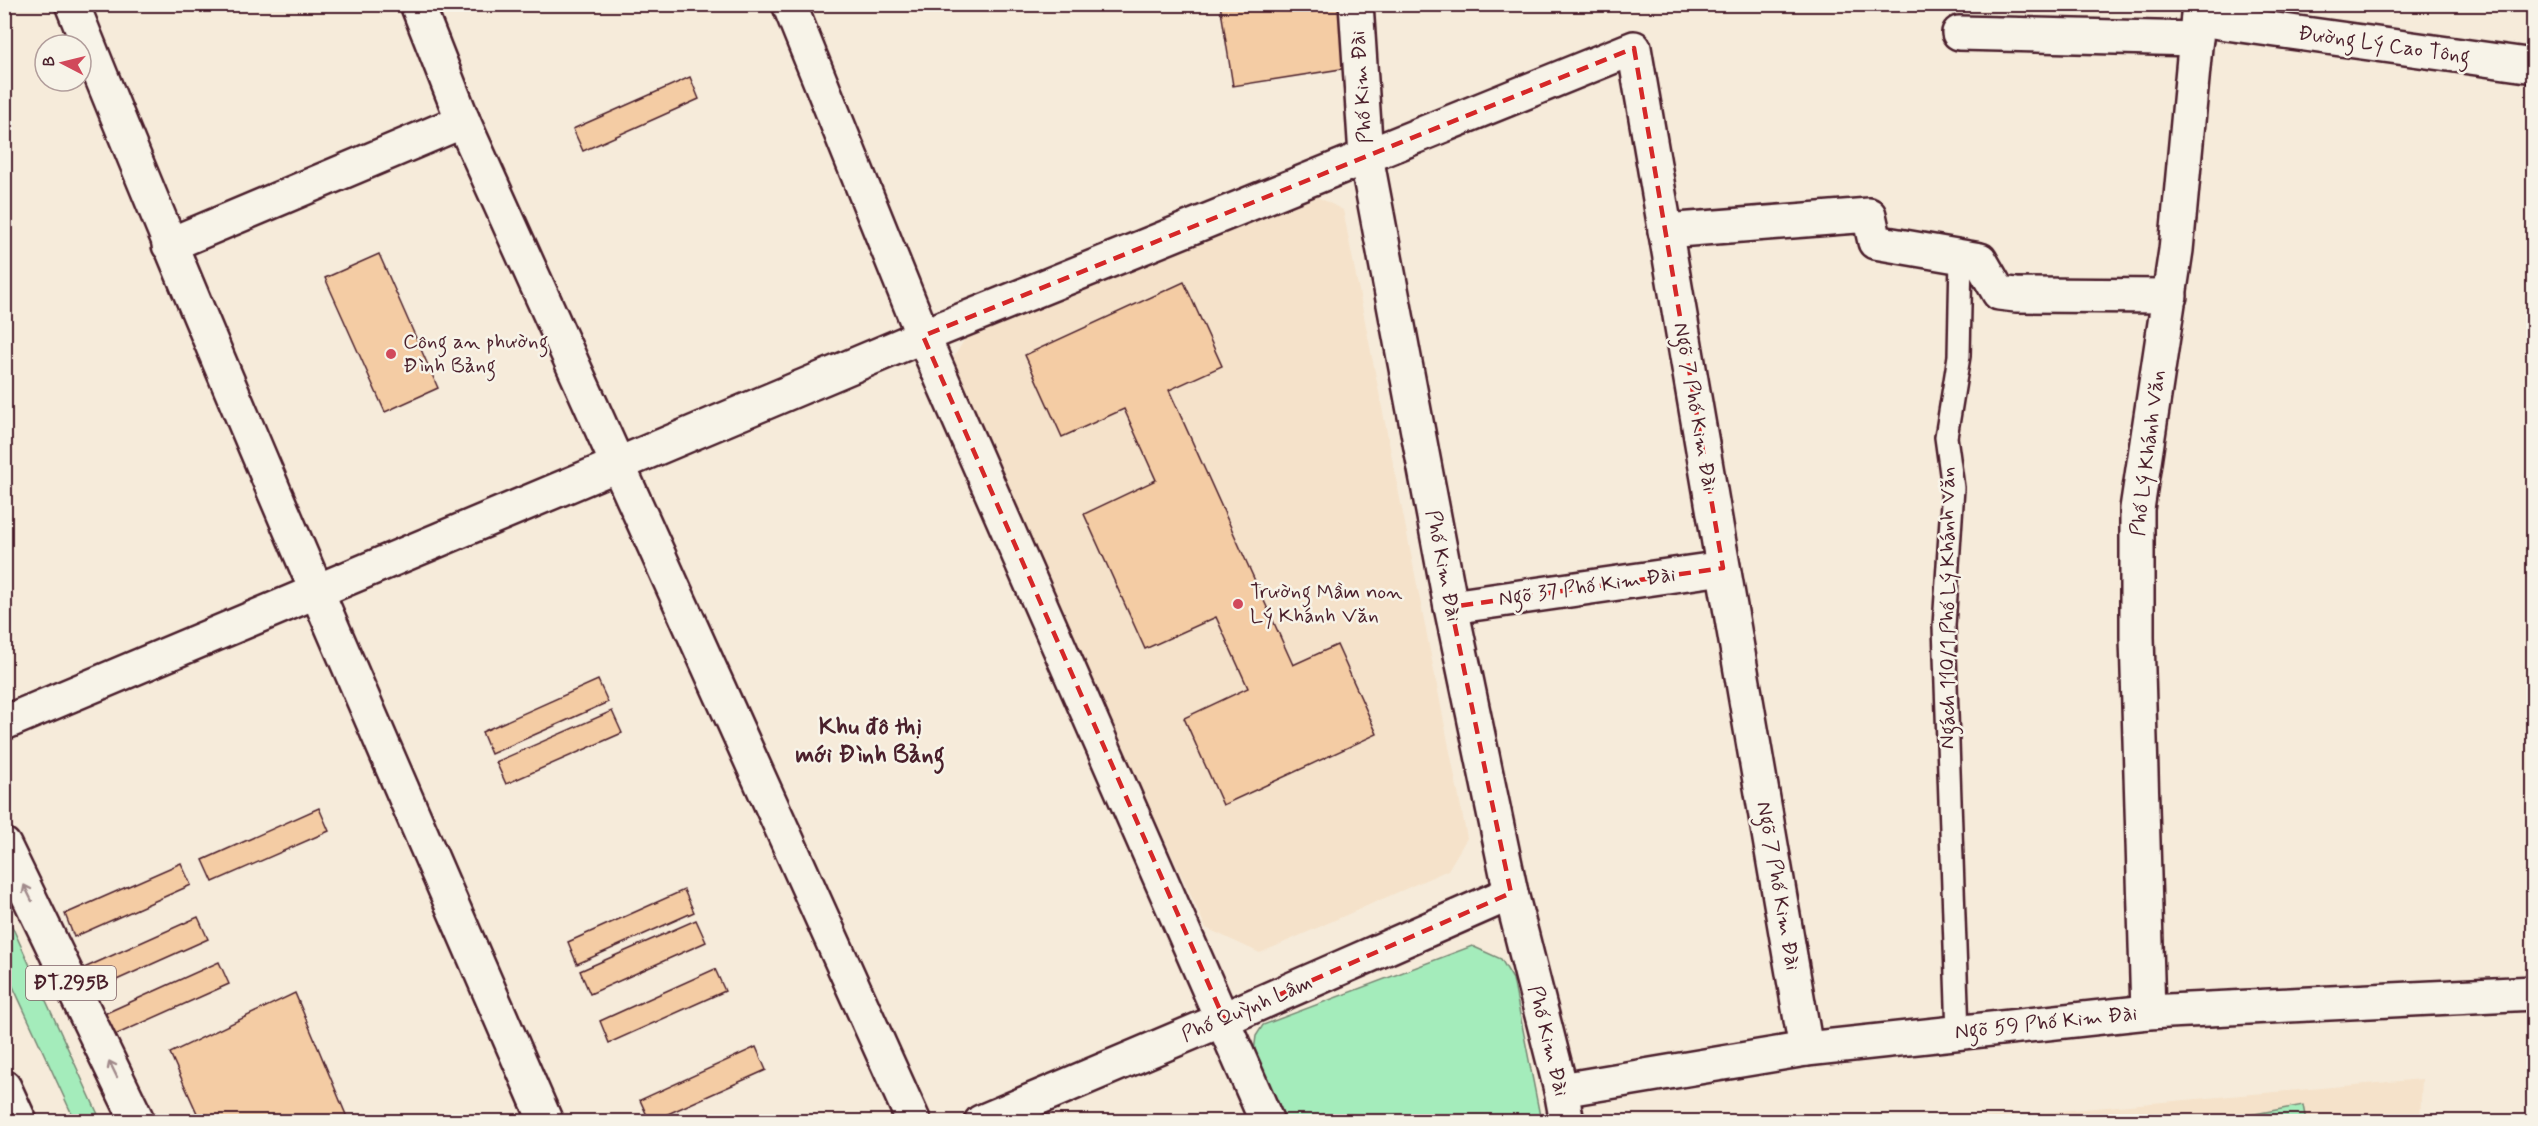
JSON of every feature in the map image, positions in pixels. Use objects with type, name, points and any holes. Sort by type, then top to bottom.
[{"type":"street","points":[[72,4],[169,245],[315,591],[546,1122]]},
{"type":"street","points":[[417,4],[463,121],[914,1122]]},
{"type":"street","points":[[789,4],[923,336],[1224,1019],[1267,1122]]},
{"type":"street","name":"Phố Kim Đài","points":[[1356,4],[1366,156],[1451,607],[1511,893],[1567,1122]]},
{"type":"street","name":"Đường Lý Cao Tông","points":[[1959,33],[2198,21],[2534,66]]},
{"type":"street","name":"Phố Lý Khánh Văn","points":[[2148,1012],[2137,637],[2137,509],[2176,250],[2198,21]]},
{"type":"street","name":"Ngõ 7 Phố Kim Đài","points":[[1366,156],[1634,48],[1806,1050]]},
{"type":"street","points":[[169,245],[463,121]]},
{"type":"street","points":[[4,723],[923,336],[1366,156]]},
{"type":"street","points":[[1665,231],[1869,215],[1875,242],[1980,260],[1999,293],[2170,296]]},
{"type":"street","name":"Ngõ 37 Phố Kim Đài","points":[[1451,607],[1723,568]]},
{"type":"street","name":"ĐT.295B","points":[[4,844],[138,1122]]},
{"type":"street","name":"Phố Quỳnh Lâm","points":[[981,1122],[1224,1019],[1511,893]]},
{"type":"street","name":"Ngõ 59 Phố Kim Đài","points":[[1561,1090],[1806,1050],[2148,1012],[2534,993]]},
{"type":"street","points":[[4,1087],[20,1122]]},
{"type":"lane","name":"Ngách 110/1 Phố Lý Khánh Văn","points":[[1958,1033],[1944,626],[1953,488],[1946,437],[1959,356],[1961,256]]},
{"type":"highlighted area","points":[[1634,48],[1723,568],[1451,607],[1511,893],[1224,1019],[923,336]]},
{"type":"shaded area","name":"Trường Mầm non Lý Khánh Văn","points":[[1306,191],[1343,210],[1467,838],[1448,870],[1260,953],[1206,928],[945,371],[967,336]]},
{"type":"shaded area","points":[[2422,1079],[2420,1121],[1950,1121]]},
{"type":"green space","points":[[5,911],[101,1121],[75,1121],[5,969]]},
{"type":"green space","points":[[1472,946],[1501,959],[1513,979],[1541,1121],[1284,1121],[1254,1052],[1256,1036],[1263,1025]]},
{"type":"green space","points":[[2303,1105],[2306,1121],[2217,1121]]},
{"type":"building","points":[[1220,4],[1338,4],[1347,68],[1233,86]]},
{"type":"building","points":[[690,77],[699,99],[583,151],[573,129]]},
{"type":"building","points":[[379,254],[438,388],[385,412],[325,278]]},
{"type":"building","points":[[1184,282],[1222,366],[1169,390],[1293,665],[1337,645],[1377,734],[1223,805],[1184,718],[1248,688],[1216,617],[1145,649],[1084,514],[1156,480],[1124,409],[1062,437],[1025,355]]},
{"type":"building","points":[[598,680],[608,702],[491,754],[482,732]]},
{"type":"building","points":[[612,711],[622,733],[506,784],[496,762]]},
{"type":"building","points":[[319,808],[329,831],[213,882],[203,860]]},
{"type":"building","points":[[181,863],[191,885],[74,937],[65,914]]},
{"type":"building","points":[[684,890],[694,912],[577,964],[568,942]]},
{"type":"building","points":[[198,917],[208,939],[92,991],[82,969]]},
{"type":"building","points":[[696,920],[706,942],[590,994],[580,971]]},
{"type":"building","points":[[219,962],[229,984],[113,1036],[104,1014]]},
{"type":"building","points":[[715,969],[725,991],[609,1043],[600,1021]]},
{"type":"building","points":[[295,993],[349,1122],[201,1122],[170,1053]]},
{"type":"building","points":[[756,1047],[766,1070],[650,1122],[640,1100]]},
{"type":"place","name":"Công an phường Đình Bảng","points":[[391,354]]},
{"type":"place","name":"Trường Mầm non Lý Khánh Văn","points":[[1238,604]]},
{"type":"district","name":"Khu đô thị mới Đình Bảng","points":[[870,741]]}]
